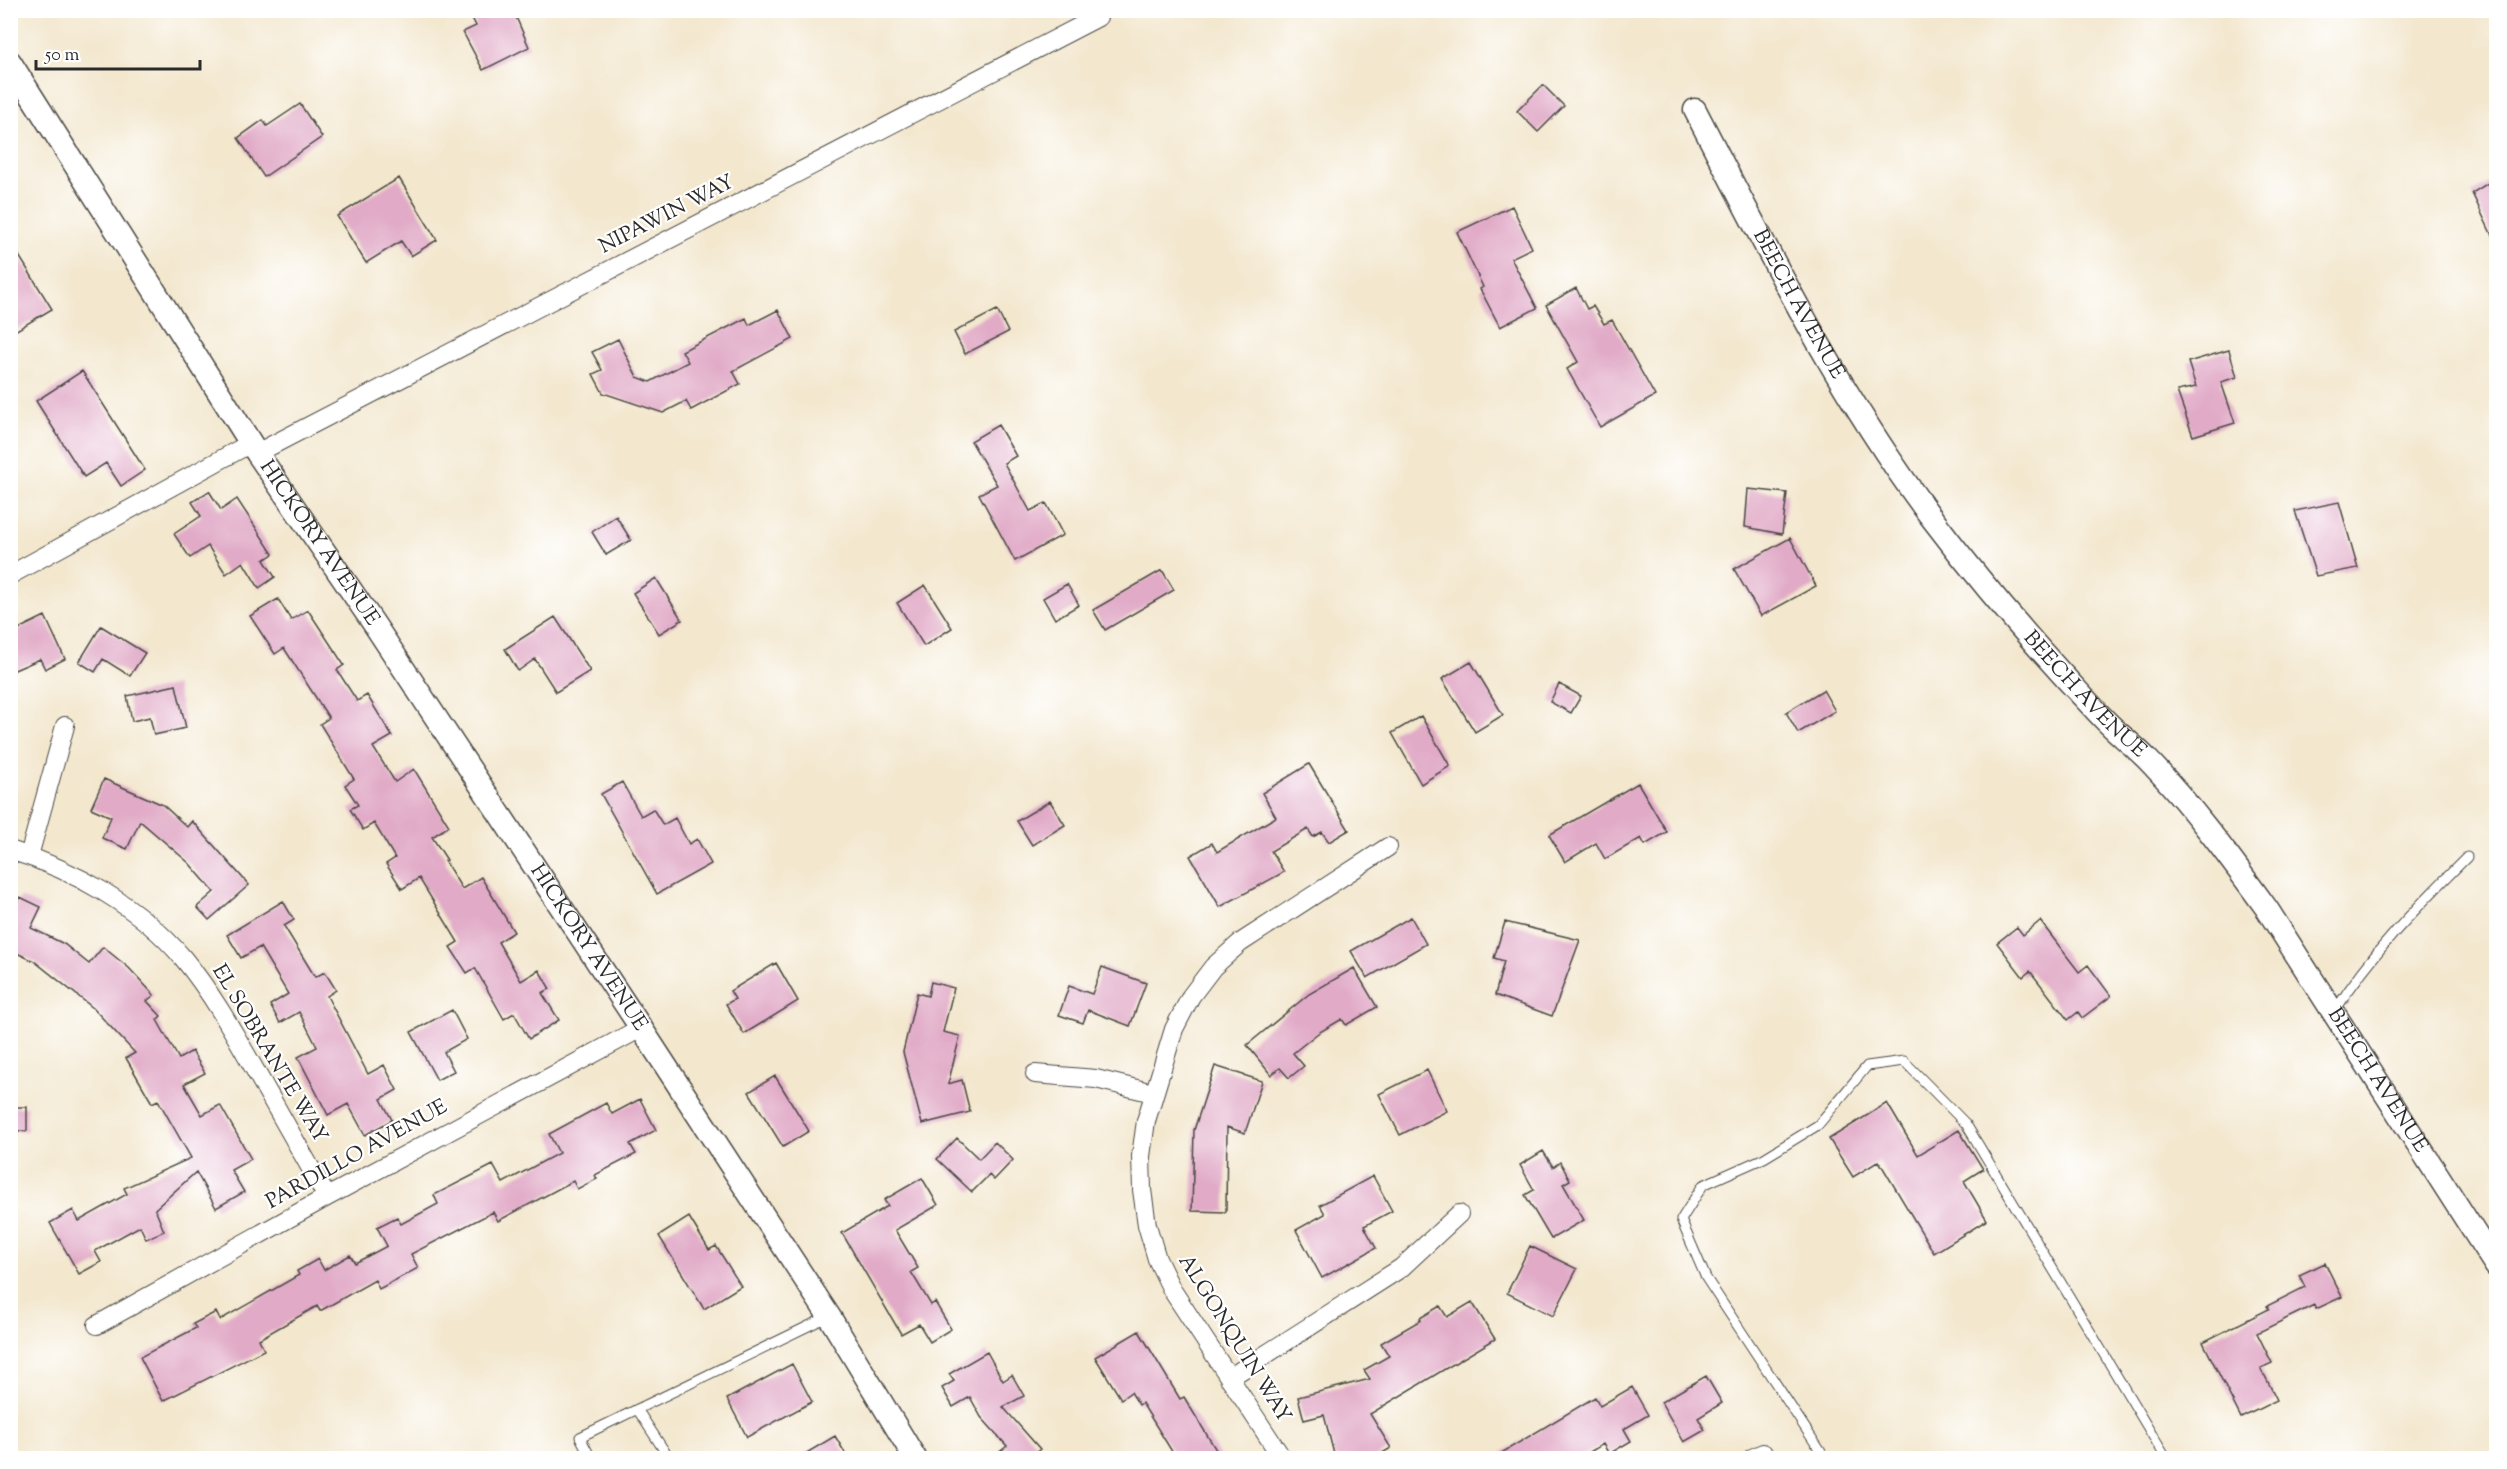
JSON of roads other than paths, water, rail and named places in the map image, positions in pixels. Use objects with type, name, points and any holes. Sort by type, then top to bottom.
[{"type":"street","name":"NIPAWIN WAY","points":[[254,448],[1096,14]]},
{"type":"street","name":"HICKORY AVENUE","points":[[10,62],[254,448],[374,624],[641,1028],[829,1316],[915,1458]]},
{"type":"street","name":"BEECH AVENUE","points":[[1695,110],[1793,299],[1881,444],[1931,517],[2037,645],[2104,720],[2146,758],[2226,852],[2267,909],[2494,1255]]},
{"type":"street","name":"HICKORY AVENUE","points":[[10,575],[254,448]]},
{"type":"street","points":[[29,856],[65,726]]},
{"type":"street","name":"ALGONQUIN WAY","points":[[1282,1458],[1172,1290],[1157,1259],[1147,1225],[1142,1190],[1141,1156],[1146,1121],[1153,1093],[1182,1012],[1213,968],[1240,943],[1388,847]]},
{"type":"street","name":"EL SOBRANTE WAY","points":[[10,850],[61,868],[97,888],[130,910],[182,957],[229,1025],[327,1197]]},
{"type":"street","name":"PARDILLO AVENUE","points":[[97,1325],[327,1197],[641,1028]]},
{"type":"street","points":[[1035,1074],[1096,1079],[1153,1093]]},
{"type":"street","points":[[1229,1378],[1401,1268],[1459,1214]]},
{"type":"lane","points":[[2334,1013],[2354,981],[2390,939],[2467,858]]},
{"type":"lane","points":[[1825,1458],[1706,1278],[1681,1220],[1703,1185],[1764,1158],[1818,1125],[1867,1066],[1904,1061],[1966,1124],[2166,1458]]},
{"type":"lane","points":[[591,1458],[579,1437],[829,1316]]},
{"type":"lane","points":[[637,1409],[669,1458]]}]
